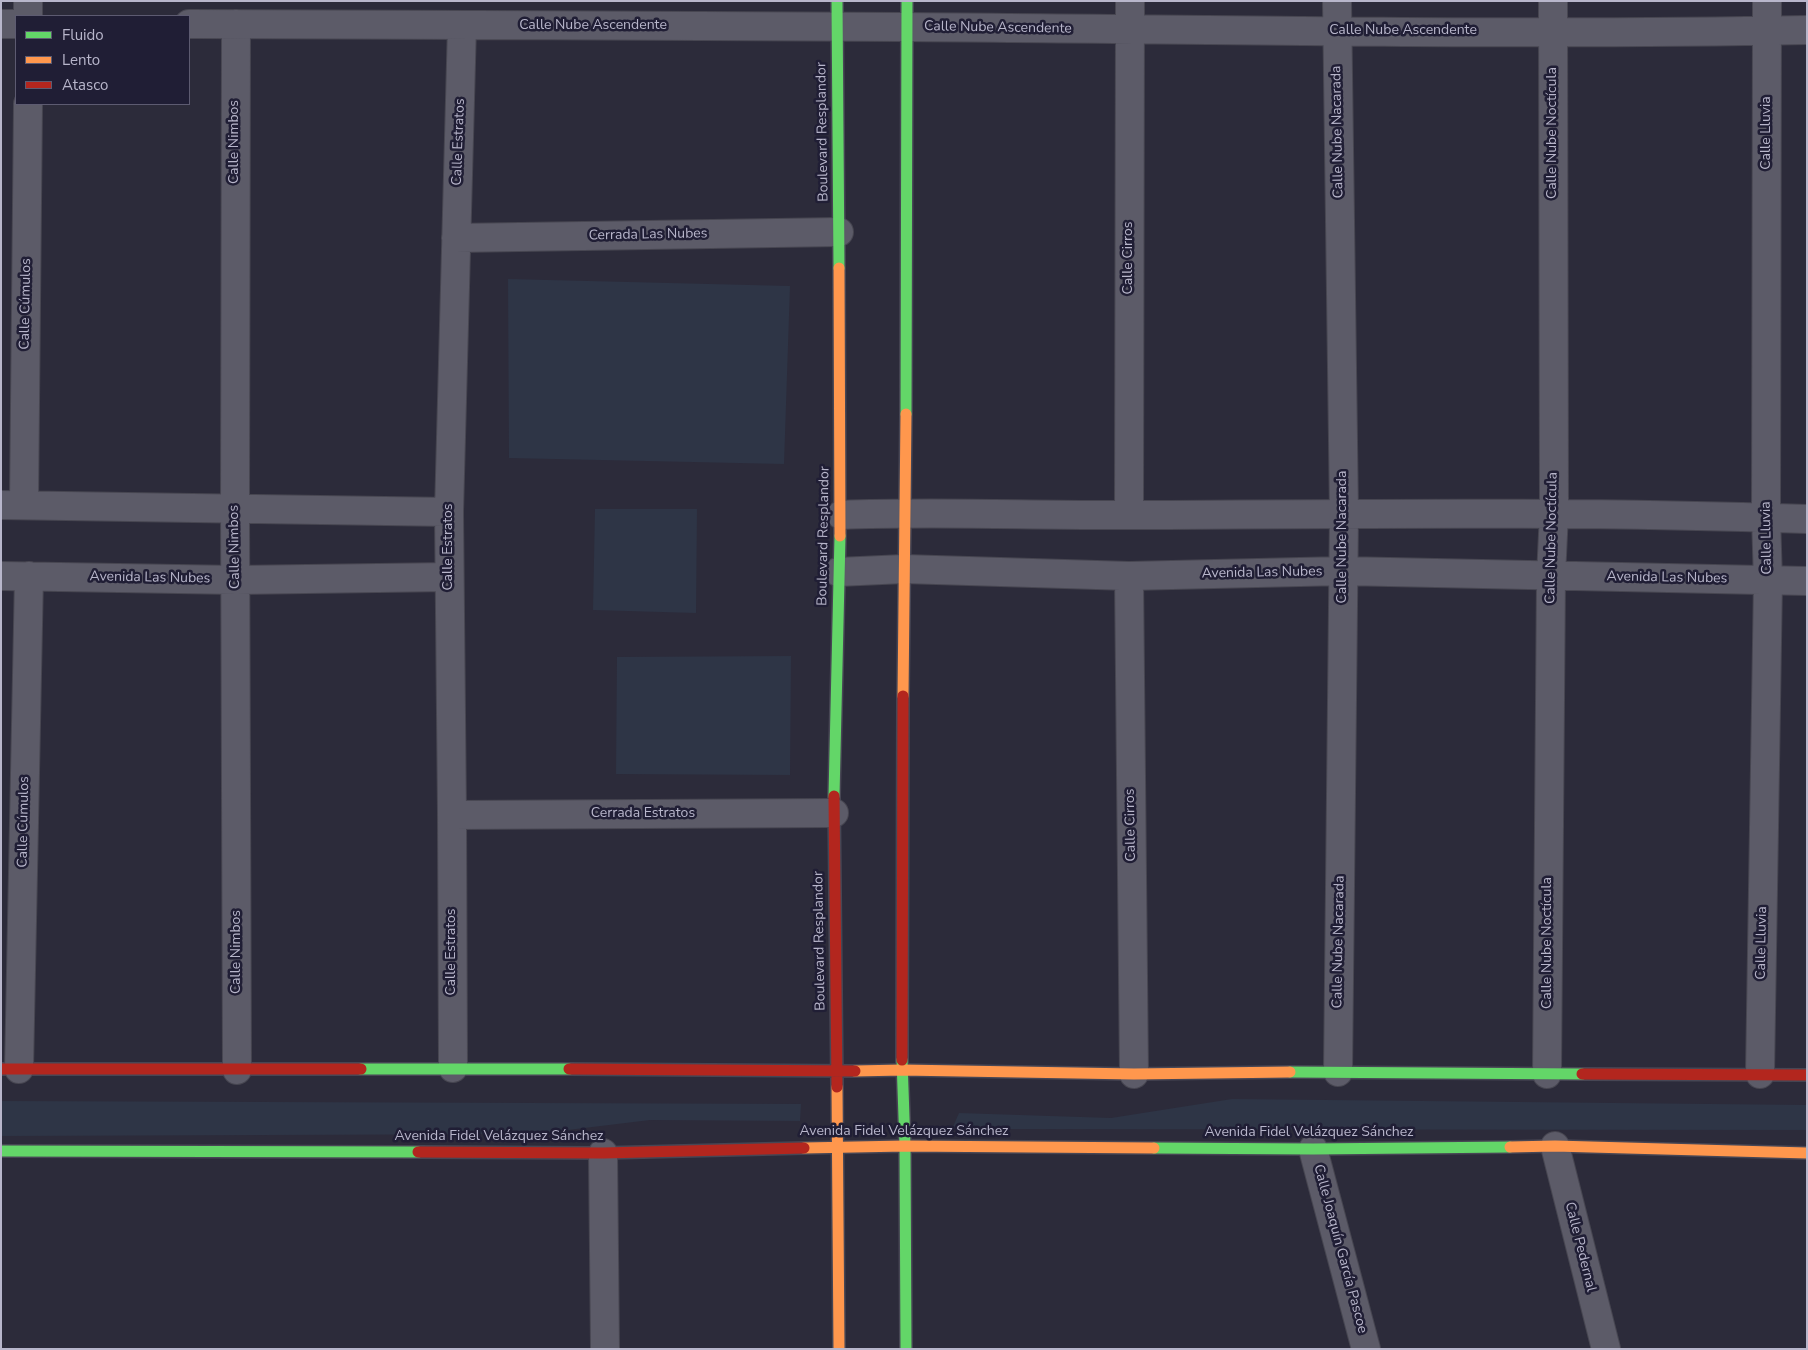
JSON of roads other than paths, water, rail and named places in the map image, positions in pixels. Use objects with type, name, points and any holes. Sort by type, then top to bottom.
[{"type":"main road","name":"Boulevard Resplandor","points":[[837,14],[841,515],[838,572],[834,813],[839,1349]]},
{"type":"main road","points":[[906,1349],[905,1146],[902,1070],[907,14]]},
{"type":"main road","points":[[10,1069],[237,1070],[453,1068],[902,1070],[1134,1074],[1338,1072],[1807,1075]]},
{"type":"main road","name":"Avenida Fidel Velázquez Sánchez","points":[[1,1151],[603,1153],[905,1146],[1313,1149],[1554,1146],[1807,1153]]},
{"type":"street","points":[[28,1],[28,15]]},
{"type":"street","name":"Calle Cirros","points":[[1128,515],[1130,1]]},
{"type":"street","name":"Calle Nube Nacarada","points":[[1337,1],[1344,514],[1338,1072]]},
{"type":"street","name":"Calle Nube Noctícula","points":[[1547,1074],[1551,576],[1554,513],[1553,1]]},
{"type":"street","name":"Calle Lluvia","points":[[1760,1074],[1768,581],[1766,517],[1767,1]]},
{"type":"street","name":"Calle Nube Ascendente","points":[[190,24],[462,25],[837,14],[907,14],[1129,30],[1553,32],[1807,30]]},
{"type":"street","points":[[1,24],[15,24]]},
{"type":"street","name":"Calle Nimbos","points":[[236,24],[237,1070]]},
{"type":"street","name":"Calle Estratos","points":[[453,1068],[449,512],[462,25]]},
{"type":"street","name":"Calle Cúmulos","points":[[13,504],[28,105]]},
{"type":"street","name":"Cerrada Las Nubes","points":[[456,238],[839,232]]},
{"type":"street","points":[[13,504],[449,512]]},
{"type":"street","points":[[841,515],[906,512],[1128,515],[1554,513],[1807,519]]},
{"type":"street","name":"Avenida Las Nubes","points":[[838,572],[904,570],[1128,576],[1343,571],[1807,581]]},
{"type":"street","name":"Avenida Las Nubes","points":[[1,576],[236,580],[449,577]]},
{"type":"street","name":"Calle Cúmulos","points":[[10,1069],[29,576]]},
{"type":"street","name":"Calle Cirros","points":[[1128,576],[1134,1074]]},
{"type":"street","name":"Cerrada Estratos","points":[[452,815],[834,813]]},
{"type":"street","name":"Calle Pedernal","points":[[1554,1146],[1606,1349]]},
{"type":"street","name":"Calle Joaquín García Pascoe","points":[[1313,1149],[1366,1349]]},
{"type":"street","points":[[603,1153],[605,1349]]}]
